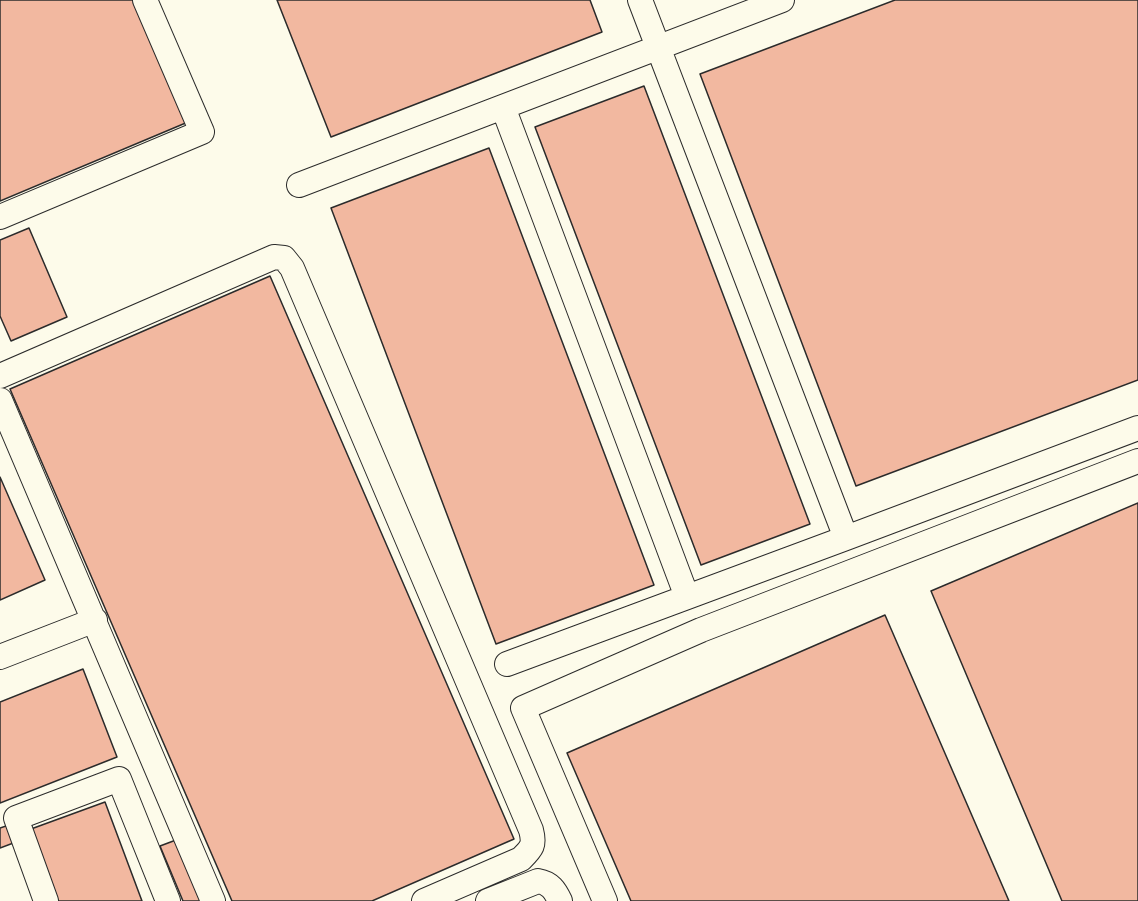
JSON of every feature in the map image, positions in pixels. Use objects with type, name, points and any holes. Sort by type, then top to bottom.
[{"type":"lane","points":[[0,217],[201,132],[146,0]]},
{"type":"lane","points":[[640,0],[846,538]]},
{"type":"lane","points":[[299,185],[782,0]]},
{"type":"lane","points":[[503,107],[687,597]]},
{"type":"lane","points":[[0,376],[274,258],[284,258],[292,268],[534,841],[530,850],[521,859],[424,901]]},
{"type":"lane","points":[[0,400],[213,901]]},
{"type":"lane","points":[[507,664],[1138,428]]},
{"type":"lane","points":[[605,901],[523,708],[700,630],[1138,461]]},
{"type":"lane","points":[[0,657],[95,620]]},
{"type":"lane","points":[[46,901],[16,818],[119,779],[168,901]]},
{"type":"lane","points":[[488,901],[538,881],[545,882],[552,888],[560,901]]},
{"type":"building","points":[[0,0],[136,0],[188,122],[0,201]]},
{"type":"building","points":[[277,0],[590,0],[602,32],[331,137]]},
{"type":"building","points":[[895,0],[1138,0],[1138,380],[856,486],[700,74]]},
{"type":"building","points":[[644,86],[810,524],[701,565],[535,127]]},
{"type":"building","points":[[489,148],[654,585],[496,644],[331,208]]},
{"type":"building","points":[[29,228],[67,317],[11,341],[0,316],[0,240]]},
{"type":"building","points":[[270,276],[514,839],[372,901],[232,901],[10,389]]},
{"type":"building","points":[[0,477],[45,580],[0,600]]},
{"type":"building","points":[[1138,503],[1138,901],[1062,901],[931,591]]},
{"type":"building","points":[[885,615],[1009,901],[631,901],[567,753]]},
{"type":"building","points":[[83,669],[117,757],[0,803],[0,702]]},
{"type":"building","points":[[105,802],[142,901],[58,901],[31,829]]},
{"type":"building","points":[[9,825],[16,842],[0,848],[0,828]]},
{"type":"building","points":[[176,840],[202,901],[183,901],[160,846]]}]
